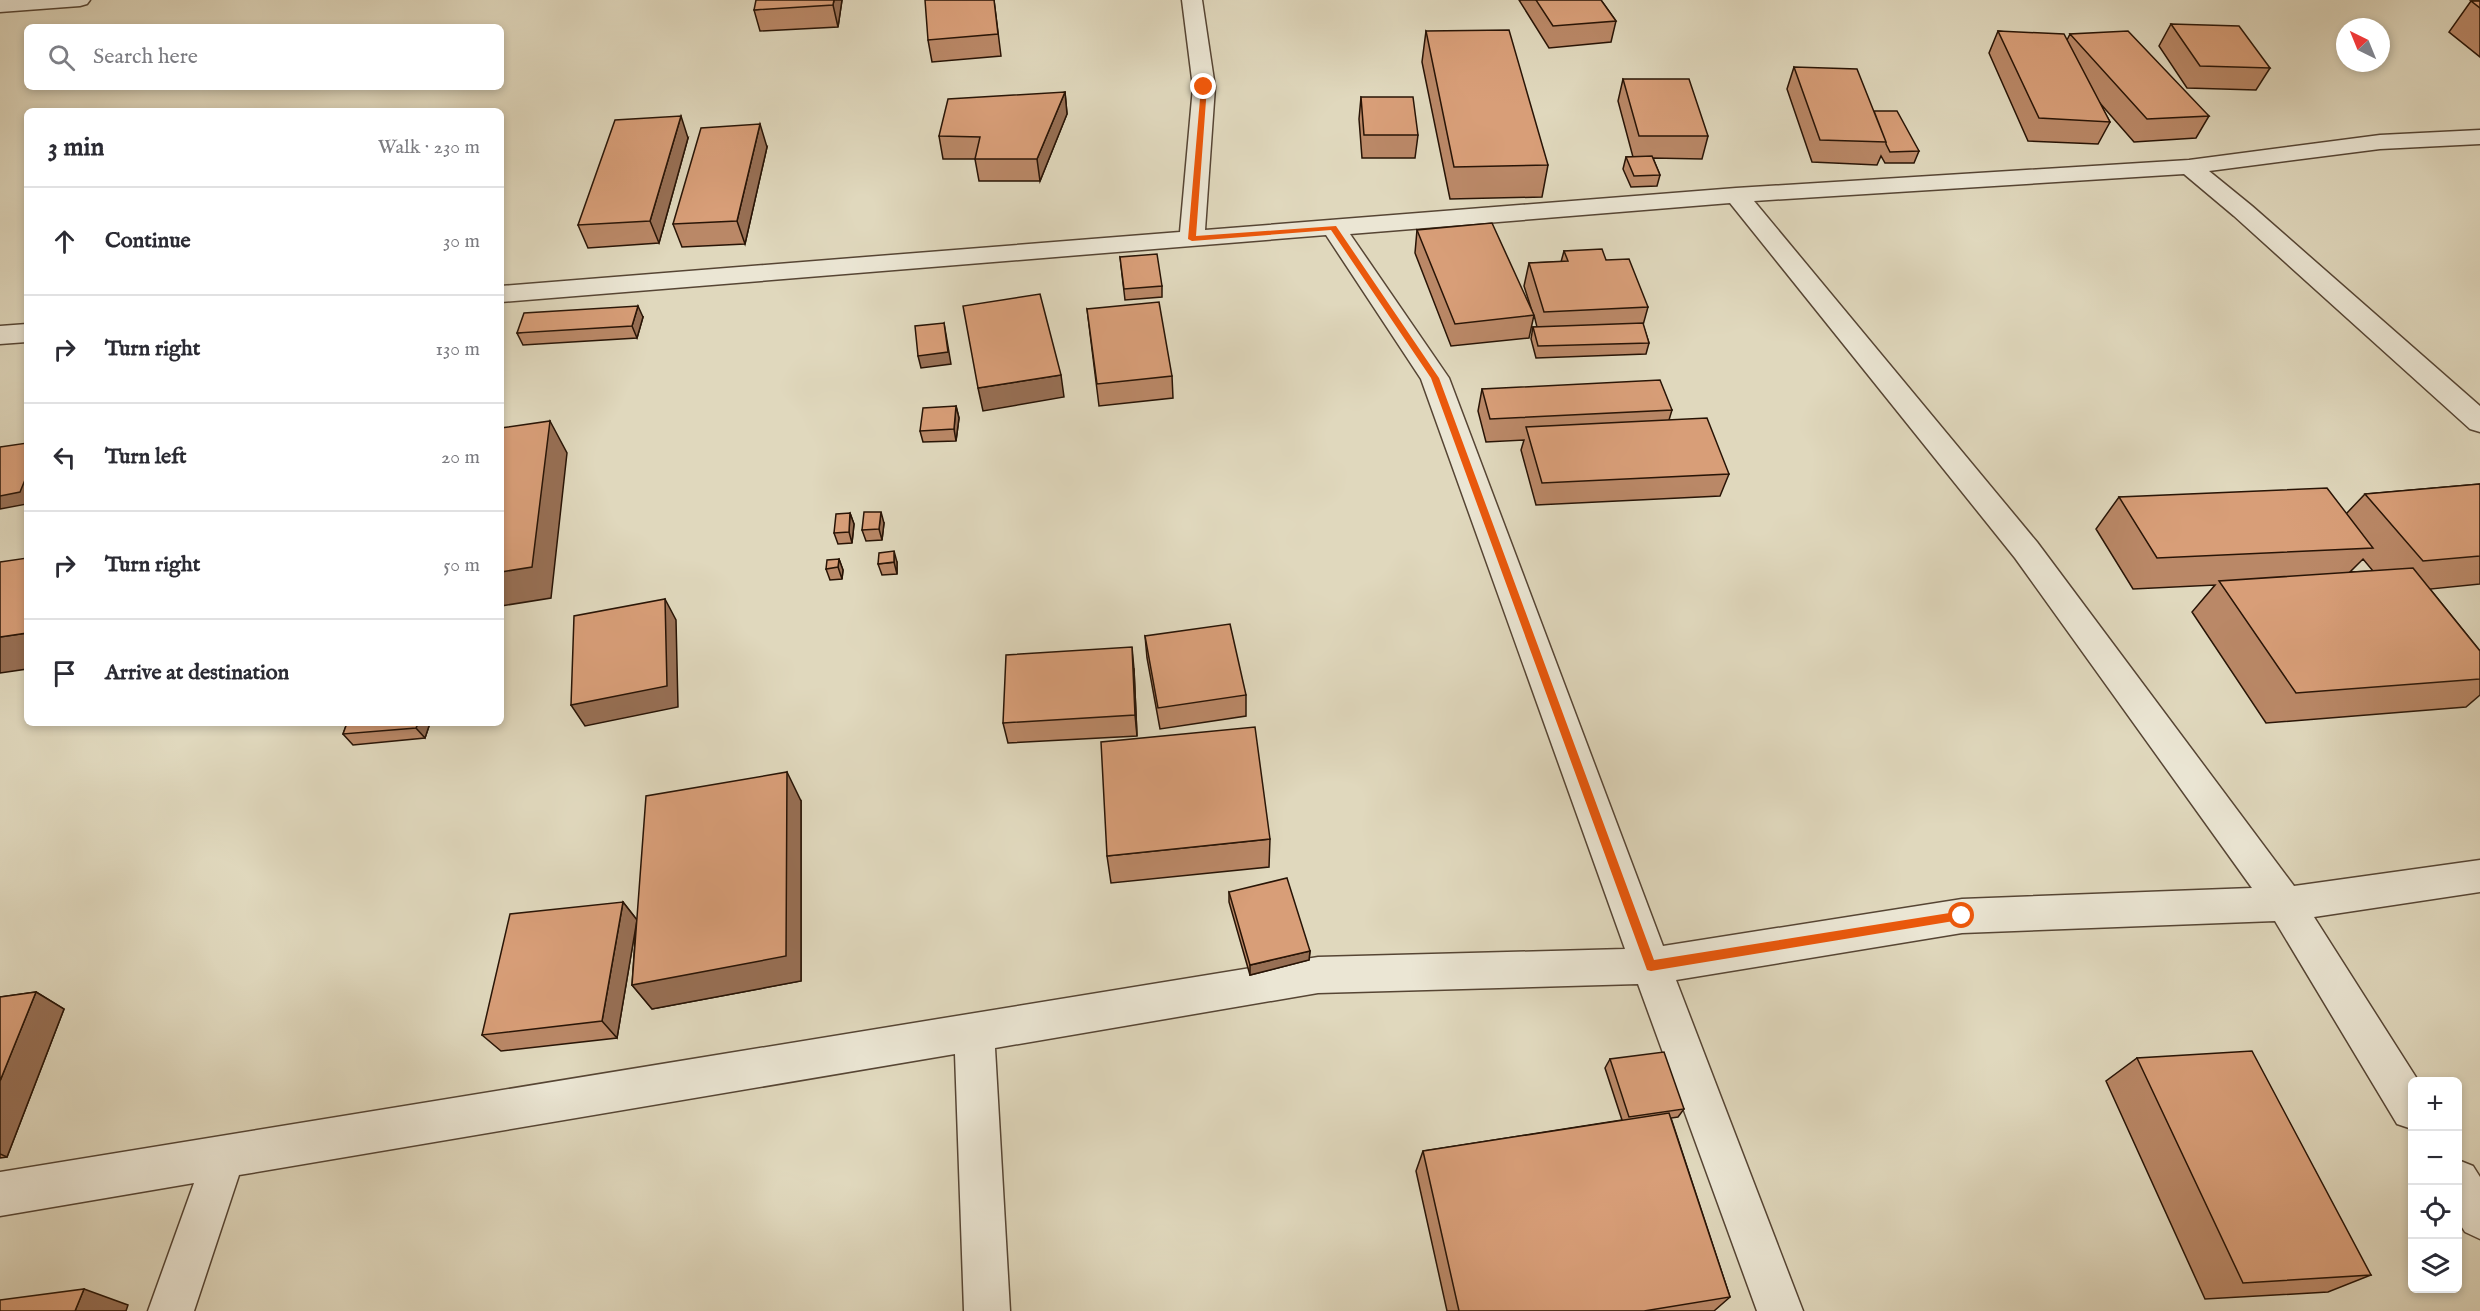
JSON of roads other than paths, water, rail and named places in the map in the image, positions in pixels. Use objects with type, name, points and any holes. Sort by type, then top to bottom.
[{"type":"street","points":[[0,6],[80,0]]},
{"type":"street","points":[[1192,0],[1204,87],[1192,239]]},
{"type":"street","points":[[504,294],[1736,195],[2189,167],[2380,142],[2480,137]]},
{"type":"street","points":[[2189,167],[2243,211],[2480,422]]},
{"type":"street","points":[[1736,195],[2026,550],[2285,904],[2408,1103]]},
{"type":"street","points":[[1333,227],[1435,378],[1780,1311]]},
{"type":"street","points":[[0,335],[24,333]]},
{"type":"street","points":[[0,1194],[1318,975],[1651,966],[1962,916],[2285,904],[2480,876]]},
{"type":"street","points":[[974,1033],[987,1311]]},
{"type":"street","points":[[171,1311],[224,1157]]},
{"type":"street","points":[[2460,1185],[2480,1217]]}]
